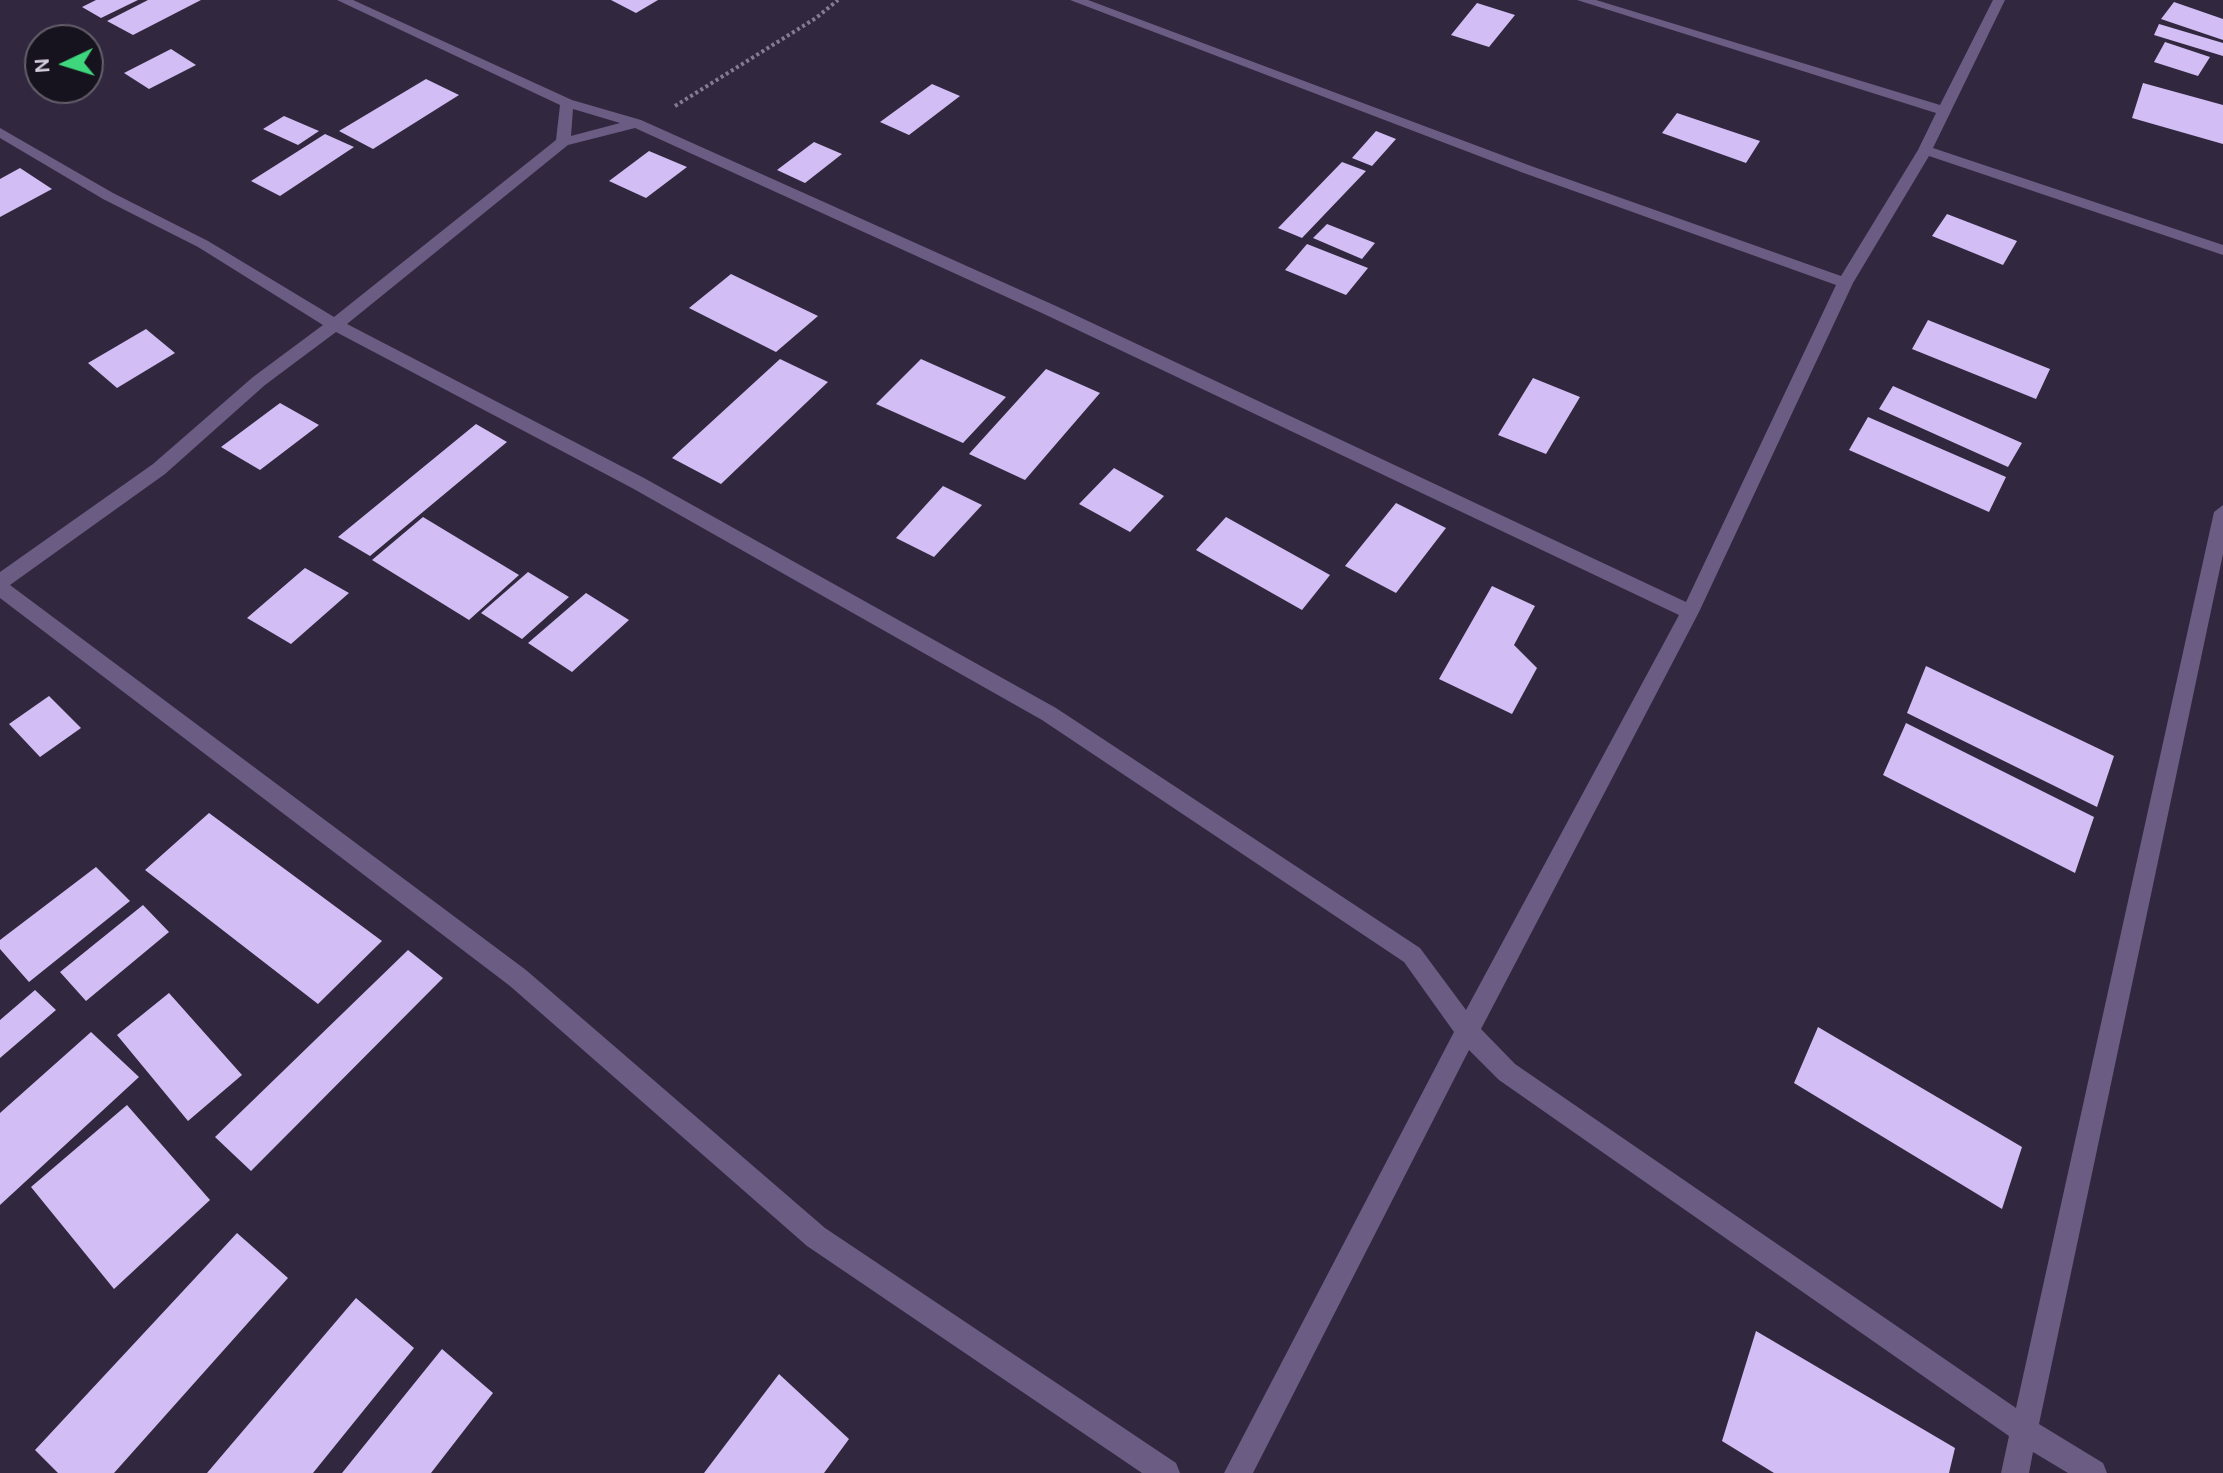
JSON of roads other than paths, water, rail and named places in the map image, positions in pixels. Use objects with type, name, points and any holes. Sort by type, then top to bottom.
[{"type":"street","points":[[343,0],[567,103],[636,123],[1050,310],[1690,612]]},
{"type":"street","points":[[1076,0],[1526,169],[1845,283]]},
{"type":"street","points":[[1583,0],[1944,111]]},
{"type":"street","points":[[1238,1473],[1467,1031],[1690,612],[1845,283],[1925,150],[1999,0]]},
{"type":"street","points":[[563,142],[567,103]]},
{"type":"street","points":[[636,123],[563,142],[424,251],[387,286],[259,381],[159,469],[0,585],[518,978],[816,1237],[1166,1473]]},
{"type":"street","points":[[0,132],[108,196],[203,244],[336,325],[638,483],[1049,714],[1412,955],[1467,1031],[1507,1072],[2025,1431],[2093,1473]]},
{"type":"street","points":[[1925,150],[2223,250]]},
{"type":"street","points":[[2015,1473],[2223,512]]}]
